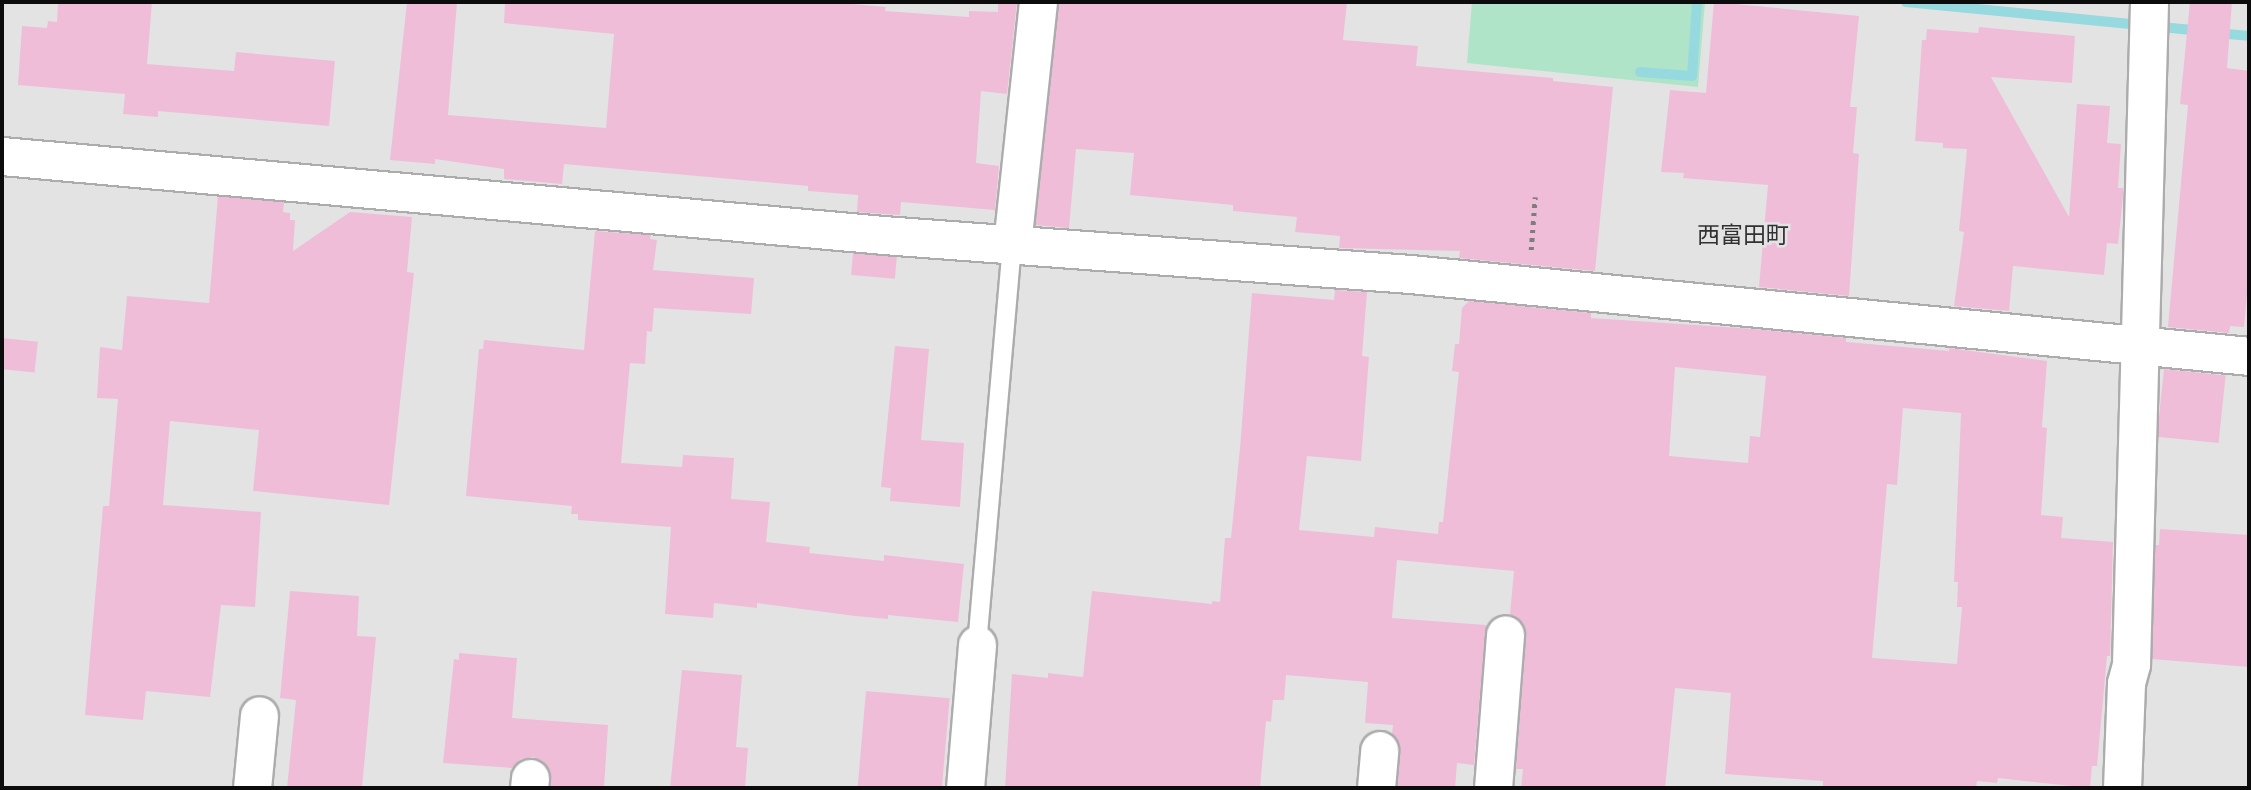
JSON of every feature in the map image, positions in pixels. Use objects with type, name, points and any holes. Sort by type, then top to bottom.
[{"type":"street","points":[[1012,245],[1038,2]]},
{"type":"street","points":[[2122,788],[2126,682],[2131,664],[2149,2]]},
{"type":"street","points":[[2,156],[1012,245],[1410,274],[2249,356]]},
{"type":"street","points":[[1493,788],[1505,634]]},
{"type":"street","points":[[965,788],[977,645]]},
{"type":"street","points":[[252,788],[259,715]]},
{"type":"street","points":[[1376,788],[1379,750]]},
{"type":"lane","points":[[977,645],[1012,245]]},
{"type":"path","points":[[1528,286],[1535,197]]},
{"type":"green space","points":[[1472,2],[1705,2],[1698,87],[1467,63]]},
{"type":"building","points":[[58,2],[152,2],[147,64],[234,71],[236,52],[335,61],[329,126],[158,111],[158,117],[123,114],[125,94],[18,85],[22,26],[47,28],[48,21],[57,22]]},
{"type":"building","points":[[407,2],[457,2],[448,115],[606,128],[614,34],[504,23],[505,2],[831,2],[886,7],[885,11],[969,17],[969,11],[998,12],[998,2],[1017,2],[1007,94],[981,91],[976,163],[999,166],[995,210],[901,202],[900,215],[857,212],[858,195],[808,191],[808,186],[564,164],[562,184],[504,179],[504,169],[435,159],[435,164],[390,160]]},
{"type":"building","points":[[1059,2],[1347,2],[1343,40],[1418,46],[1416,66],[1553,78],[1553,81],[1613,87],[1595,271],[1459,258],[1460,251],[1339,248],[1340,236],[1295,232],[1297,217],[1233,211],[1233,205],[1130,195],[1134,153],[1076,149],[1069,228],[1035,225]]},
{"type":"building","points":[[1714,2],[1859,16],[1850,107],[1857,107],[1853,153],[1859,154],[1849,296],[1759,287],[1768,185],[1683,178],[1684,173],[1661,172],[1670,90],[1706,93]]},
{"type":"building","points":[[2190,2],[2232,2],[2227,68],[2249,71],[2249,272],[2244,327],[2230,326],[2229,333],[2168,327],[2188,105],[2180,104]]},
{"type":"building","points":[[1979,27],[2075,36],[2072,83],[1991,77],[2069,217],[2077,104],[2110,106],[2107,143],[2121,144],[2118,188],[2123,188],[2123,196],[2118,244],[2107,243],[2104,275],[2013,266],[2009,311],[1954,306],[1964,232],[1959,231],[1967,149],[1943,148],[1943,143],[1915,141],[1922,40],[1926,40],[1927,29],[1978,33]]},
{"type":"building","points":[[218,196],[284,202],[283,212],[290,213],[290,220],[295,220],[293,251],[350,212],[412,217],[407,272],[414,273],[389,505],[253,491],[259,430],[170,421],[163,505],[261,512],[255,607],[221,605],[210,697],[146,691],[143,720],[85,715],[103,506],[109,506],[118,399],[97,398],[100,347],[122,350],[127,296],[209,303]]},
{"type":"building","points":[[595,231],[651,235],[650,239],[657,240],[653,270],[754,278],[751,314],[654,308],[652,332],[647,331],[645,364],[630,363],[621,463],[682,467],[683,455],[734,458],[731,499],[770,502],[766,542],[810,547],[809,553],[884,561],[884,555],[964,564],[958,622],[888,615],[888,619],[855,616],[757,603],[757,608],[714,603],[713,618],[665,614],[671,527],[578,520],[578,514],[571,514],[572,506],[466,496],[479,349],[483,349],[484,340],[584,350]]},
{"type":"building","points":[[853,253],[897,257],[895,279],[851,275]]},
{"type":"building","points":[[1335,290],[1367,292],[1362,356],[1369,357],[1361,461],[1307,456],[1299,530],[1374,537],[1375,527],[1438,534],[1439,522],[1443,522],[1459,372],[1452,371],[1455,344],[1459,344],[1462,308],[1469,301],[1591,313],[1591,318],[1755,329],[1846,338],[1846,342],[1949,351],[1949,348],[2047,361],[2042,427],[2047,428],[2041,515],[2063,517],[2061,538],[2113,542],[2110,656],[2107,656],[2097,766],[2092,766],[2090,788],[1998,778],[1997,783],[1977,781],[1976,788],[1823,788],[1823,781],[1725,774],[1731,693],[1675,688],[1665,788],[1521,788],[1523,769],[1516,769],[1526,636],[1524,624],[1510,614],[1514,571],[1397,560],[1392,618],[1486,625],[1474,765],[1457,763],[1455,788],[1397,788],[1400,751],[1392,734],[1393,725],[1365,723],[1368,682],[1286,675],[1284,700],[1273,700],[1271,722],[1266,721],[1260,788],[1005,788],[1012,674],[1048,678],[1048,673],[1083,677],[1092,591],[1212,604],[1212,601],[1220,602],[1225,538],[1231,538],[1252,293],[1334,300]],"holes":[[[1675,367],[1766,376],[1760,437],[1750,436],[1748,463],[1669,456]],[[1903,408],[1961,413],[1954,582],[1958,582],[1957,607],[1962,607],[1957,664],[1872,658],[1887,484],[1897,485]]]},
{"type":"building","points":[[2,338],[38,342],[35,373],[2,369]]},
{"type":"building","points":[[895,346],[929,349],[921,440],[964,443],[960,507],[890,501],[891,488],[881,487]]},
{"type":"building","points":[[2164,369],[2226,375],[2219,443],[2157,437]]},
{"type":"building","points":[[2160,529],[2249,535],[2249,667],[2152,659],[2155,545],[2159,545]]},
{"type":"building","points":[[290,591],[359,596],[357,636],[376,637],[362,788],[287,788],[296,700],[280,698]]},
{"type":"building","points":[[459,653],[517,658],[512,718],[608,725],[604,788],[550,788],[549,769],[542,761],[533,757],[521,759],[512,768],[443,763],[454,659],[459,660]]},
{"type":"building","points":[[682,670],[742,675],[736,747],[748,748],[745,788],[670,788]]},
{"type":"building","points":[[866,691],[950,698],[942,788],[858,788]]},
{"type":"waterway","points":[[1640,72],[1692,76],[1697,2]]},
{"type":"waterway","points":[[1906,2],[2200,31]]},
{"type":"waterway","points":[[2216,33],[2249,36]]},
{"type":"district","name":"西富田町","points":[[1743,235]]}]
